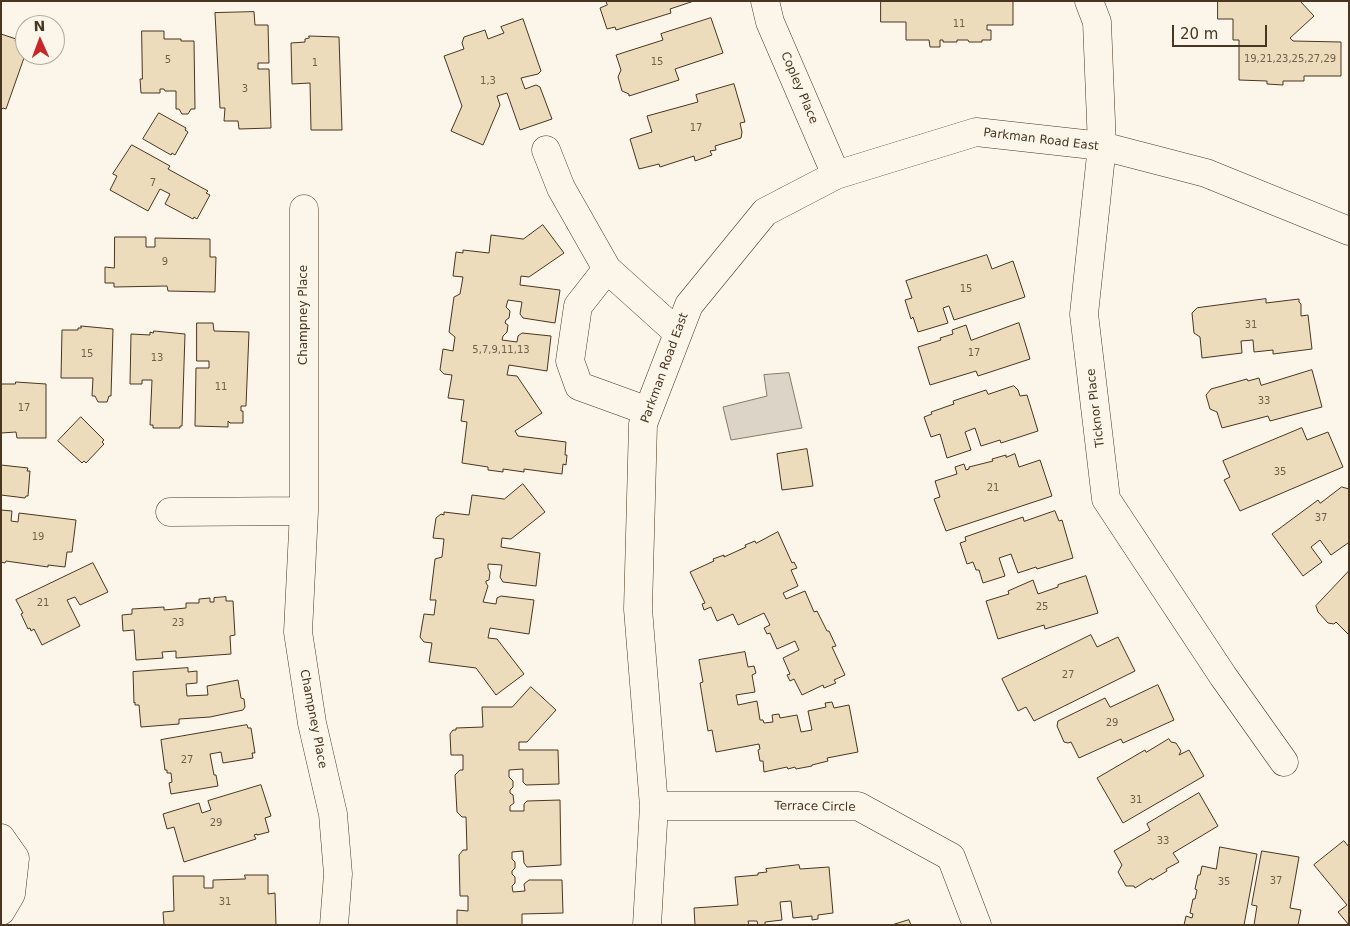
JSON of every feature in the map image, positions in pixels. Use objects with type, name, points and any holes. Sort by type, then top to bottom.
[{"type":"street","name":"Copley Place","points":[[765,1],[770,22],[836,175]]},
{"type":"street","name":"Ticknor Place","points":[[1090,1],[1097,22],[1102,146],[1084,314],[1106,499],[1223,676],[1284,762]]},
{"type":"street","name":"Parkman Road East","points":[[647,925],[654,806],[638,609],[643,424],[689,305],[765,212],[836,175],[976,132],[1102,146],[1206,173],[1349,231]]},
{"type":"street","points":[[546,150],[561,188],[607,269],[678,333]]},
{"type":"street","name":"Champney Place","points":[[304,208],[304,511],[298,632],[312,723],[334,814],[338,874],[334,925]]},
{"type":"street","points":[[607,269],[578,306],[570,361],[579,386],[648,411]]},
{"type":"street","points":[[170,512],[304,511]]},
{"type":"street","name":"Terrace Circle","points":[[654,806],[858,806],[951,857],[978,925]]},
{"type":"street","points":[[1,838],[15,858],[11,894],[1,911]]},
{"type":"shaded area","points":[[789,373],[802,428],[731,440],[723,407],[767,396],[764,375]]},
{"type":"building","points":[[606,1],[694,1],[670,9],[671,13],[616,30],[615,27],[607,29],[600,8],[607,5]]},
{"type":"building","points":[[881,1],[1013,1],[1013,25],[987,25],[987,30],[991,30],[991,40],[982,40],[982,42],[957,40],[957,42],[943,42],[943,40],[940,40],[940,47],[930,47],[929,40],[906,40],[906,22],[881,22]]},
{"type":"building","points":[[1218,1],[1300,1],[1314,16],[1290,38],[1293,41],[1341,42],[1341,76],[1304,76],[1304,81],[1283,81],[1283,85],[1267,84],[1267,81],[1239,80],[1239,40],[1233,40],[1233,19],[1218,19]]},
{"type":"building","points":[[254,12],[255,25],[268,25],[269,63],[258,63],[258,69],[269,69],[271,128],[239,129],[238,121],[224,121],[225,108],[220,108],[215,13]]},
{"type":"building","points":[[711,18],[723,53],[675,69],[679,80],[629,96],[629,94],[622,91],[618,77],[621,70],[616,55],[663,40],[661,34]]},
{"type":"building","points":[[523,19],[541,71],[538,74],[521,78],[525,89],[536,85],[540,87],[552,119],[520,130],[507,93],[497,96],[500,105],[483,145],[451,131],[462,106],[444,56],[464,49],[462,43],[464,37],[485,30],[488,39],[504,33],[501,27]]},
{"type":"building","points":[[142,31],[164,31],[164,39],[194,41],[195,109],[191,109],[188,114],[182,114],[179,109],[176,109],[176,91],[160,89],[160,93],[141,93]]},
{"type":"building","points":[[1,34],[15,39],[15,65],[21,65],[6,109],[3,108],[1,110]]},
{"type":"building","points":[[309,36],[339,37],[342,130],[311,130],[310,83],[292,84],[291,43],[305,42],[305,39],[309,38]]},
{"type":"building","points":[[734,84],[745,122],[740,123],[741,138],[715,146],[716,150],[710,151],[712,155],[695,161],[694,156],[660,167],[659,164],[639,169],[630,139],[652,132],[647,116],[698,102],[696,95]]},
{"type":"building","points":[[159,113],[186,128],[185,130],[188,132],[175,155],[172,153],[171,155],[143,139]]},
{"type":"building","points":[[132,145],[170,166],[168,169],[208,191],[206,193],[210,195],[197,219],[194,217],[193,219],[165,204],[170,194],[160,189],[148,211],[110,190],[117,176],[113,174]]},
{"type":"building","points":[[543,225],[564,253],[529,277],[521,276],[520,285],[560,290],[555,323],[523,318],[520,314],[522,302],[508,300],[506,307],[510,311],[509,318],[505,323],[508,325],[507,332],[502,340],[517,342],[518,336],[522,333],[551,336],[547,371],[509,365],[507,375],[517,376],[542,413],[515,431],[518,436],[566,442],[566,465],[563,464],[562,474],[524,469],[524,472],[503,469],[503,472],[488,470],[488,467],[462,463],[467,422],[461,421],[464,400],[448,398],[452,375],[444,374],[440,370],[443,349],[453,351],[455,337],[449,332],[454,297],[460,294],[463,277],[453,276],[456,252],[463,253],[463,250],[489,253],[491,235],[523,239]]},
{"type":"building","points":[[115,237],[146,237],[146,247],[155,247],[155,238],[210,239],[210,257],[216,257],[215,292],[168,291],[167,286],[114,287],[114,283],[105,283],[105,267],[114,268]]},
{"type":"building","points":[[987,255],[992,269],[1013,261],[1025,297],[954,320],[949,306],[943,308],[948,323],[918,332],[913,317],[911,319],[905,300],[912,298],[906,281]]},
{"type":"building","points":[[1266,299],[1266,303],[1299,299],[1301,316],[1308,315],[1312,349],[1273,354],[1273,350],[1254,352],[1253,340],[1241,341],[1242,353],[1202,358],[1200,337],[1194,333],[1192,313],[1197,308]]},
{"type":"building","points":[[197,323],[213,323],[214,331],[249,332],[246,406],[241,406],[243,423],[230,423],[228,421],[228,427],[195,426],[196,368],[209,368],[209,361],[197,361]]},
{"type":"building","points":[[1019,323],[1030,359],[978,376],[976,371],[930,385],[918,347],[941,340],[940,338],[953,334],[952,330],[966,325],[971,340]]},
{"type":"building","points":[[81,326],[113,329],[111,396],[109,396],[107,402],[98,402],[95,396],[92,396],[93,378],[61,378],[62,330],[78,330]]},
{"type":"building","points":[[154,331],[185,334],[182,426],[180,428],[153,428],[153,425],[150,425],[152,380],[142,380],[142,384],[130,384],[131,334],[150,335],[150,332],[153,333]]},
{"type":"building","points":[[1312,370],[1322,407],[1270,421],[1268,416],[1222,428],[1217,412],[1210,409],[1206,395],[1211,389],[1247,379],[1248,381],[1259,378],[1261,385]]},
{"type":"building","points":[[16,382],[46,384],[46,438],[17,438],[16,432],[1,433],[1,384],[15,384]]},
{"type":"building","points":[[1014,386],[1020,396],[1027,395],[1038,431],[1001,443],[1000,440],[981,446],[975,428],[965,432],[971,450],[947,458],[940,434],[931,437],[924,417],[932,414],[931,412],[954,404],[953,401],[986,390],[988,394]]},
{"type":"building","points":[[81,417],[104,440],[102,442],[104,444],[86,463],[84,461],[82,463],[58,441]]},
{"type":"building","points":[[1302,428],[1307,440],[1328,432],[1343,467],[1240,511],[1224,480],[1230,477],[1223,461]]},
{"type":"building","points":[[807,449],[813,486],[782,490],[777,454]]},
{"type":"building","points":[[1015,454],[1019,467],[1040,460],[1052,496],[946,531],[934,499],[940,497],[935,481],[957,474],[955,467],[964,464],[966,470],[969,467],[993,461],[992,459]]},
{"type":"building","points":[[1,465],[28,468],[27,471],[30,471],[28,496],[25,498],[1,495]]},
{"type":"building","points":[[523,484],[545,512],[511,539],[502,538],[501,547],[540,553],[536,586],[503,582],[500,577],[502,565],[488,564],[489,580],[486,581],[488,586],[483,602],[496,604],[497,598],[501,596],[534,600],[529,634],[490,628],[488,638],[497,639],[524,674],[496,695],[476,668],[429,662],[432,643],[424,642],[420,637],[424,614],[434,615],[436,600],[430,600],[435,559],[442,557],[444,539],[433,538],[436,518],[441,514],[444,515],[444,512],[469,515],[472,495],[504,499]]},
{"type":"building","points":[[1342,487],[1349,489],[1349,544],[1331,555],[1320,540],[1311,547],[1322,562],[1303,576],[1272,534],[1318,500],[1320,503]]},
{"type":"building","points":[[1,510],[12,511],[11,521],[18,522],[19,513],[76,520],[72,552],[67,552],[65,567],[1,562]]},
{"type":"building","points":[[1055,511],[1059,521],[1062,520],[1073,558],[1018,573],[1011,554],[999,558],[1005,576],[983,583],[979,570],[976,570],[973,562],[967,564],[960,543],[966,541],[965,537],[1023,517],[1024,521]]},
{"type":"building","points":[[778,532],[792,563],[794,562],[797,568],[791,570],[798,586],[783,593],[786,599],[805,591],[814,612],[817,611],[827,631],[829,631],[836,646],[832,647],[845,675],[834,680],[836,683],[824,688],[823,685],[802,695],[794,679],[790,681],[787,675],[790,674],[783,658],[799,650],[795,641],[777,649],[770,633],[767,634],[764,628],[770,625],[764,613],[738,625],[733,614],[717,621],[711,607],[704,610],[702,604],[705,603],[690,572],[714,561],[713,559],[724,555],[724,557],[746,547],[745,545],[755,541],[756,543]]},
{"type":"building","points":[[93,563],[108,592],[80,605],[75,597],[67,600],[80,626],[42,645],[34,629],[31,631],[30,628],[28,629],[16,600]]},
{"type":"building","points":[[1349,571],[1348,634],[1336,622],[1334,624],[1328,623],[1318,612],[1316,606]]},
{"type":"building","points":[[1086,576],[1098,613],[1045,629],[1044,625],[998,639],[986,601],[1009,594],[1008,591],[1033,580],[1038,594]]},
{"type":"building","points":[[226,597],[226,601],[233,601],[235,635],[230,636],[231,654],[176,658],[176,651],[162,652],[163,658],[136,660],[134,630],[123,631],[122,615],[132,614],[132,609],[164,607],[164,610],[186,608],[186,603],[199,603],[199,599],[210,598],[210,602],[214,602],[214,598]]},
{"type":"building","points":[[1091,635],[1097,647],[1118,637],[1135,671],[1034,721],[1026,707],[1018,711],[1002,679]]},
{"type":"building","points":[[745,652],[748,667],[754,666],[756,673],[752,675],[755,692],[736,695],[738,705],[757,701],[760,720],[763,720],[764,723],[773,722],[772,715],[779,714],[780,718],[797,715],[801,732],[812,730],[808,711],[826,707],[825,703],[832,702],[834,708],[849,705],[858,752],[827,758],[828,761],[812,766],[796,769],[795,767],[788,769],[787,767],[764,772],[763,761],[760,761],[758,750],[760,749],[759,744],[716,752],[712,730],[708,731],[700,683],[703,682],[699,660]]},
{"type":"building","points":[[188,668],[188,672],[197,671],[197,683],[186,684],[187,696],[208,695],[207,686],[238,680],[241,698],[244,699],[245,707],[243,710],[210,717],[179,719],[179,724],[141,727],[139,705],[134,703],[133,672]]},
{"type":"building","points":[[1158,685],[1174,720],[1123,743],[1121,739],[1079,758],[1071,742],[1064,742],[1057,726],[1058,721],[1105,698],[1110,707]]},
{"type":"building","points":[[531,687],[556,710],[527,742],[519,742],[519,750],[558,750],[559,784],[526,785],[523,782],[523,769],[509,770],[509,777],[513,781],[510,793],[513,795],[514,803],[510,806],[510,811],[524,811],[524,804],[527,801],[560,800],[561,865],[527,867],[524,863],[523,851],[512,852],[515,868],[512,874],[515,877],[515,883],[512,886],[513,892],[525,891],[524,884],[529,880],[562,880],[563,913],[522,914],[522,925],[457,925],[457,910],[468,911],[468,896],[460,896],[459,855],[463,850],[467,850],[466,817],[462,817],[457,812],[455,775],[460,770],[463,770],[463,755],[451,755],[450,734],[456,728],[483,727],[482,707],[512,707]]},
{"type":"building","points":[[247,725],[248,728],[251,728],[255,753],[252,753],[253,758],[223,763],[221,752],[210,754],[218,786],[171,794],[169,783],[172,782],[171,773],[167,773],[167,770],[165,770],[161,740]]},
{"type":"building","points":[[1169,739],[1171,742],[1176,743],[1181,751],[1179,755],[1189,750],[1204,776],[1123,823],[1097,778],[1145,750],[1146,752]]},
{"type":"building","points":[[261,785],[271,816],[265,818],[269,832],[254,835],[256,839],[184,862],[174,827],[167,829],[163,814],[199,803],[202,813],[211,810],[208,801]]},
{"type":"building","points":[[1199,793],[1218,826],[1173,853],[1179,862],[1166,869],[1167,871],[1135,888],[1134,886],[1126,886],[1118,872],[1122,865],[1114,851],[1150,830],[1147,824]]},
{"type":"building","points":[[1344,841],[1349,847],[1349,925],[1338,912],[1347,905],[1314,865]]},
{"type":"building","points":[[1220,847],[1257,854],[1244,925],[1184,925],[1186,916],[1192,918],[1193,914],[1190,913],[1197,890],[1195,889],[1198,875],[1200,875],[1202,866],[1216,869]]},
{"type":"building","points":[[1262,851],[1299,857],[1290,908],[1301,910],[1298,925],[1254,925],[1257,906],[1252,905]]},
{"type":"building","points":[[799,865],[800,869],[829,867],[833,913],[818,915],[818,919],[812,920],[812,916],[793,918],[791,901],[780,902],[782,920],[765,922],[765,925],[758,925],[757,921],[748,921],[749,925],[695,925],[694,908],[738,905],[735,877],[758,875],[758,873],[767,872],[766,869]]},
{"type":"building","points":[[245,875],[268,875],[268,894],[275,893],[276,925],[164,925],[163,912],[174,911],[173,876],[204,876],[204,888],[213,888],[213,880],[245,879]]},
{"type":"building","points":[[909,920],[911,925],[892,925]]}]
